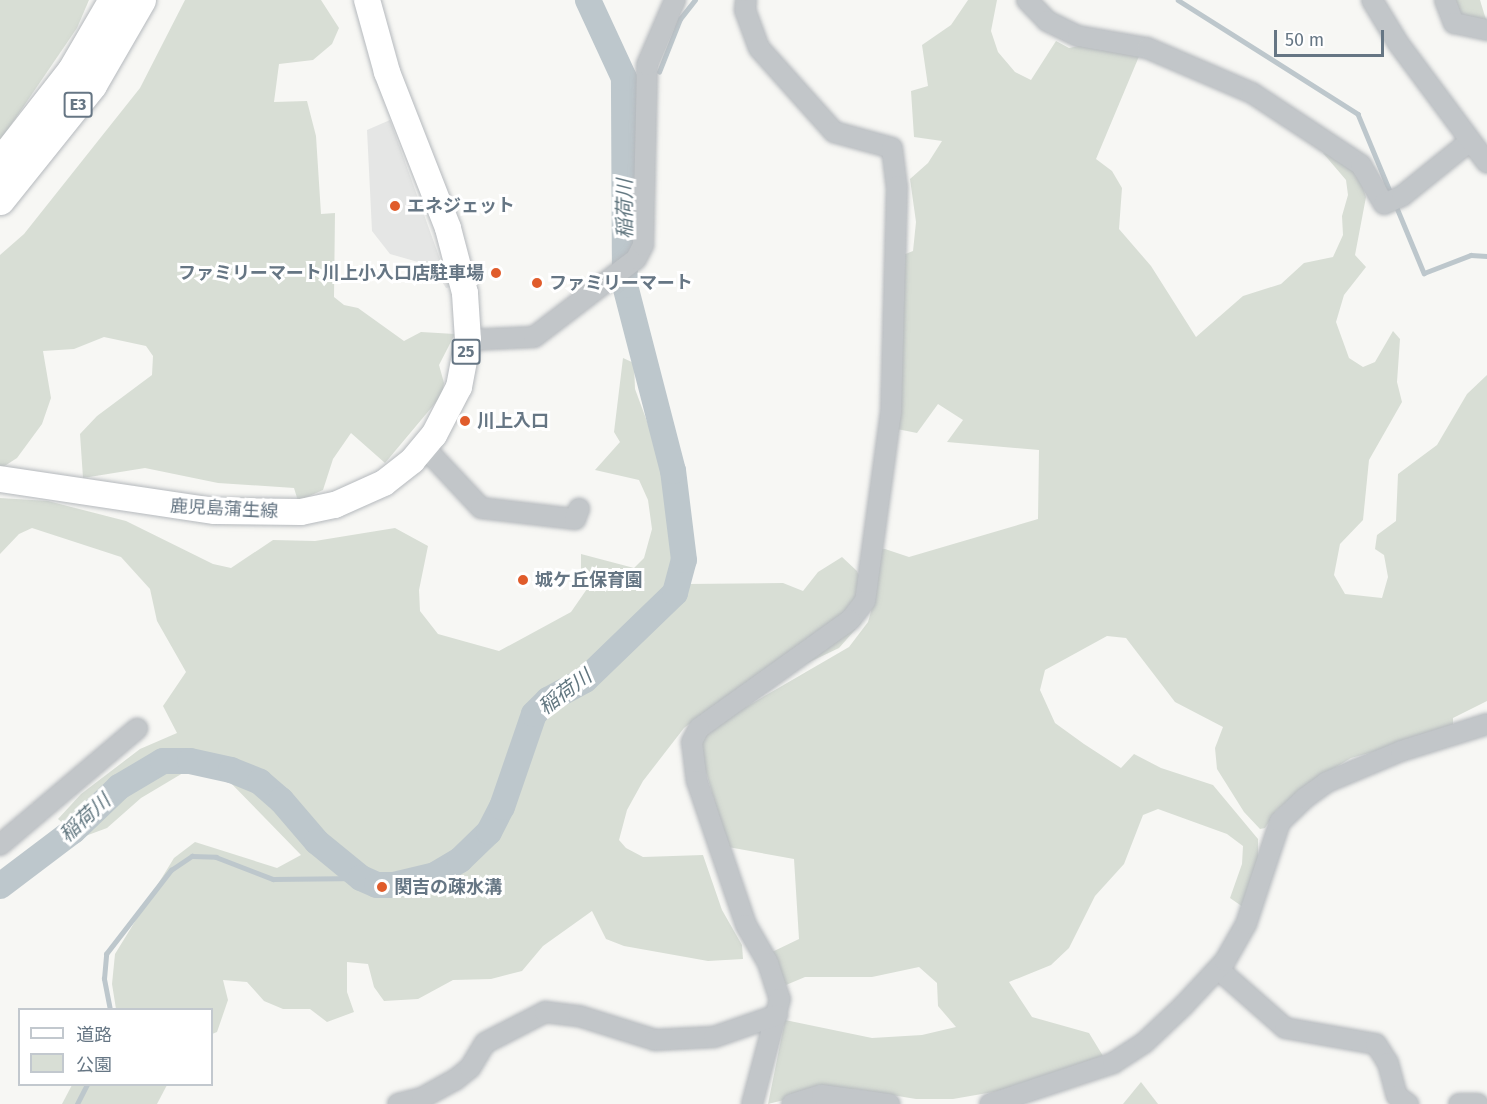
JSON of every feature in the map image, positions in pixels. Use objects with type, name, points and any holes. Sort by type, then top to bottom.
[{"type":"highway","name":"E3","points":[[0,164],[72,72],[114,0]]},
{"type":"highway","name":"E3","points":[[0,200],[92,85],[141,0]]},
{"type":"main road","name":"鹿児島蒲生線","points":[[0,479],[214,512],[301,512],[335,505],[384,483],[424,447],[444,419],[459,387],[468,340],[462,272],[387,72],[367,0]]},
{"type":"street","points":[[468,340],[534,337],[636,259],[643,245],[647,65],[675,0]]},
{"type":"street","points":[[746,0],[745,10],[759,48],[834,132],[892,148],[897,186],[891,412],[865,601],[850,620],[699,728],[692,742],[697,781],[746,925],[778,989],[777,1015],[752,1104]]},
{"type":"street","points":[[1027,0],[1047,21],[1078,36],[1147,48],[1252,93],[1361,165],[1384,204],[1402,196],[1469,142]]},
{"type":"street","points":[[1372,0],[1469,142],[1487,163]]},
{"type":"street","points":[[1445,0],[1455,23],[1487,30]]},
{"type":"street","points":[[424,447],[481,508],[575,519],[579,510]]},
{"type":"street","points":[[990,1104],[1113,1063],[1144,1043],[1218,969],[1246,924],[1276,833],[1290,810],[1327,782],[1401,752],[1487,724]]},
{"type":"street","points":[[0,845],[137,729]]},
{"type":"street","points":[[1218,969],[1285,1028],[1376,1044],[1388,1063],[1397,1096],[1408,1104]]},
{"type":"street","points":[[398,1104],[422,1098],[455,1080],[470,1068],[485,1043],[546,1012],[564,1012],[655,1040],[714,1037],[777,1015]]},
{"type":"street","points":[[792,1104],[822,1095],[888,1104]]},
{"type":"street","points":[[1459,1104],[1478,1104]]},
{"type":"shaded area","name":"エネジェット","points":[[390,120],[450,287],[446,288],[432,266],[390,254],[372,231],[367,130]]},
{"type":"green space","points":[[0,0],[89,0],[77,28],[0,141]]},
{"type":"green space","points":[[185,0],[321,0],[339,28],[332,44],[313,60],[279,64],[274,102],[307,101],[316,136],[321,214],[335,213],[334,297],[344,305],[358,308],[404,341],[421,332],[455,334],[439,365],[444,383],[442,395],[385,463],[351,433],[333,459],[323,490],[298,501],[294,488],[218,483],[145,468],[83,478],[80,434],[97,416],[152,375],[153,356],[146,346],[104,337],[74,349],[43,351],[51,398],[42,424],[17,458],[0,469],[0,255],[24,234],[140,88]]},
{"type":"green space","points":[[968,0],[997,0],[991,31],[998,52],[1015,72],[1031,80],[1056,41],[1069,48],[1112,39],[1140,54],[1096,159],[1112,171],[1122,188],[1119,229],[1151,266],[1196,337],[1243,296],[1281,284],[1304,263],[1333,257],[1343,235],[1342,216],[1348,195],[1346,180],[1323,153],[1341,156],[1361,181],[1366,197],[1355,255],[1366,267],[1344,295],[1336,322],[1349,358],[1363,367],[1375,362],[1393,331],[1400,339],[1397,382],[1402,402],[1369,460],[1363,520],[1340,544],[1334,575],[1345,594],[1382,598],[1388,577],[1384,555],[1375,549],[1377,535],[1396,521],[1398,474],[1437,445],[1467,394],[1487,375],[1487,701],[1453,718],[1453,730],[1351,758],[1306,785],[1276,811],[1265,828],[1260,829],[1244,812],[1217,769],[1215,748],[1223,727],[1175,702],[1126,638],[1107,636],[1045,670],[1040,690],[1055,723],[1084,744],[1121,768],[1134,754],[1161,768],[1213,785],[1258,839],[1258,861],[1243,907],[1230,898],[1242,864],[1243,846],[1227,834],[1158,809],[1143,815],[1124,864],[1095,896],[1069,948],[1051,965],[1009,982],[1032,1017],[1089,1033],[1103,1056],[999,1091],[953,1099],[916,1099],[855,1089],[820,1091],[768,1104],[785,1020],[872,1038],[922,1035],[956,1027],[938,1006],[937,983],[919,967],[872,977],[805,977],[786,985],[772,952],[799,939],[794,859],[728,847],[700,752],[705,734],[720,722],[849,647],[868,622],[876,594],[876,582],[862,559],[862,548],[885,549],[909,557],[1038,519],[1039,450],[947,442],[963,420],[938,404],[917,433],[897,429],[888,261],[913,251],[916,222],[910,179],[928,163],[942,141],[914,137],[911,91],[928,86],[922,45],[951,25]]},
{"type":"green space","points":[[1446,0],[1480,0],[1487,23],[1453,13]]},
{"type":"green space","points":[[623,358],[634,363],[635,389],[648,424],[680,462],[691,523],[692,569],[687,584],[783,583],[803,591],[818,572],[842,557],[857,571],[869,600],[861,623],[839,648],[705,712],[684,728],[643,781],[627,810],[619,840],[626,848],[643,857],[703,855],[722,910],[742,945],[743,959],[708,961],[624,946],[606,939],[592,911],[543,946],[522,971],[491,979],[453,980],[418,999],[384,1001],[374,987],[368,964],[347,962],[347,992],[354,1012],[327,1022],[310,1009],[283,1009],[264,1001],[247,982],[223,980],[228,1000],[217,1032],[213,1034],[213,1008],[116,1008],[112,984],[115,954],[174,858],[195,842],[277,868],[301,855],[224,776],[188,770],[141,798],[107,828],[80,838],[58,819],[81,794],[140,749],[177,733],[163,706],[186,672],[157,621],[150,589],[121,557],[32,528],[19,534],[0,554],[0,498],[48,501],[126,521],[213,564],[231,568],[273,540],[315,541],[395,528],[428,546],[419,590],[420,611],[438,634],[499,651],[571,612],[589,586],[581,572],[581,554],[634,568],[644,558],[652,529],[648,500],[639,480],[595,470],[620,442],[614,432]]},
{"type":"green space","points":[[1141,1082],[1158,1104],[1123,1104]]},
{"type":"green space","points":[[72,1086],[166,1086],[157,1104],[62,1104]]},
{"type":"waterway","name":"稲荷川","points":[[0,886],[73,831],[119,787],[163,761],[190,761],[231,770],[260,782],[281,800],[317,842],[361,878],[377,885],[394,885],[435,875],[460,860],[489,832],[502,807],[534,714],[548,700],[585,680],[675,593],[684,560],[673,471],[625,285],[624,78],[588,0]]},
{"type":"waterway","points":[[659,72],[680,19],[695,0]]},
{"type":"waterway","points":[[1178,0],[1358,114],[1392,196]]},
{"type":"waterway","points":[[624,97],[635,89]]},
{"type":"waterway","points":[[1395,203],[1424,273],[1471,255],[1487,256]]},
{"type":"waterway","points":[[110,1008],[104,979],[106,954],[171,870],[192,856],[216,857],[273,879],[361,878]]},
{"type":"waterway","points":[[77,1104],[86,1086]]},
{"type":"place","name":"エネジェット","points":[[395,206]]},
{"type":"place","name":"ファミリーマート川上小入口店駐車場","points":[[496,273]]},
{"type":"place","name":"ファミリーマート","points":[[537,283]]},
{"type":"place","name":"川上入口","points":[[465,421]]},
{"type":"place","name":"城ケ丘保育園","points":[[523,580]]},
{"type":"place","name":"関吉の疎水溝","points":[[382,887]]}]
